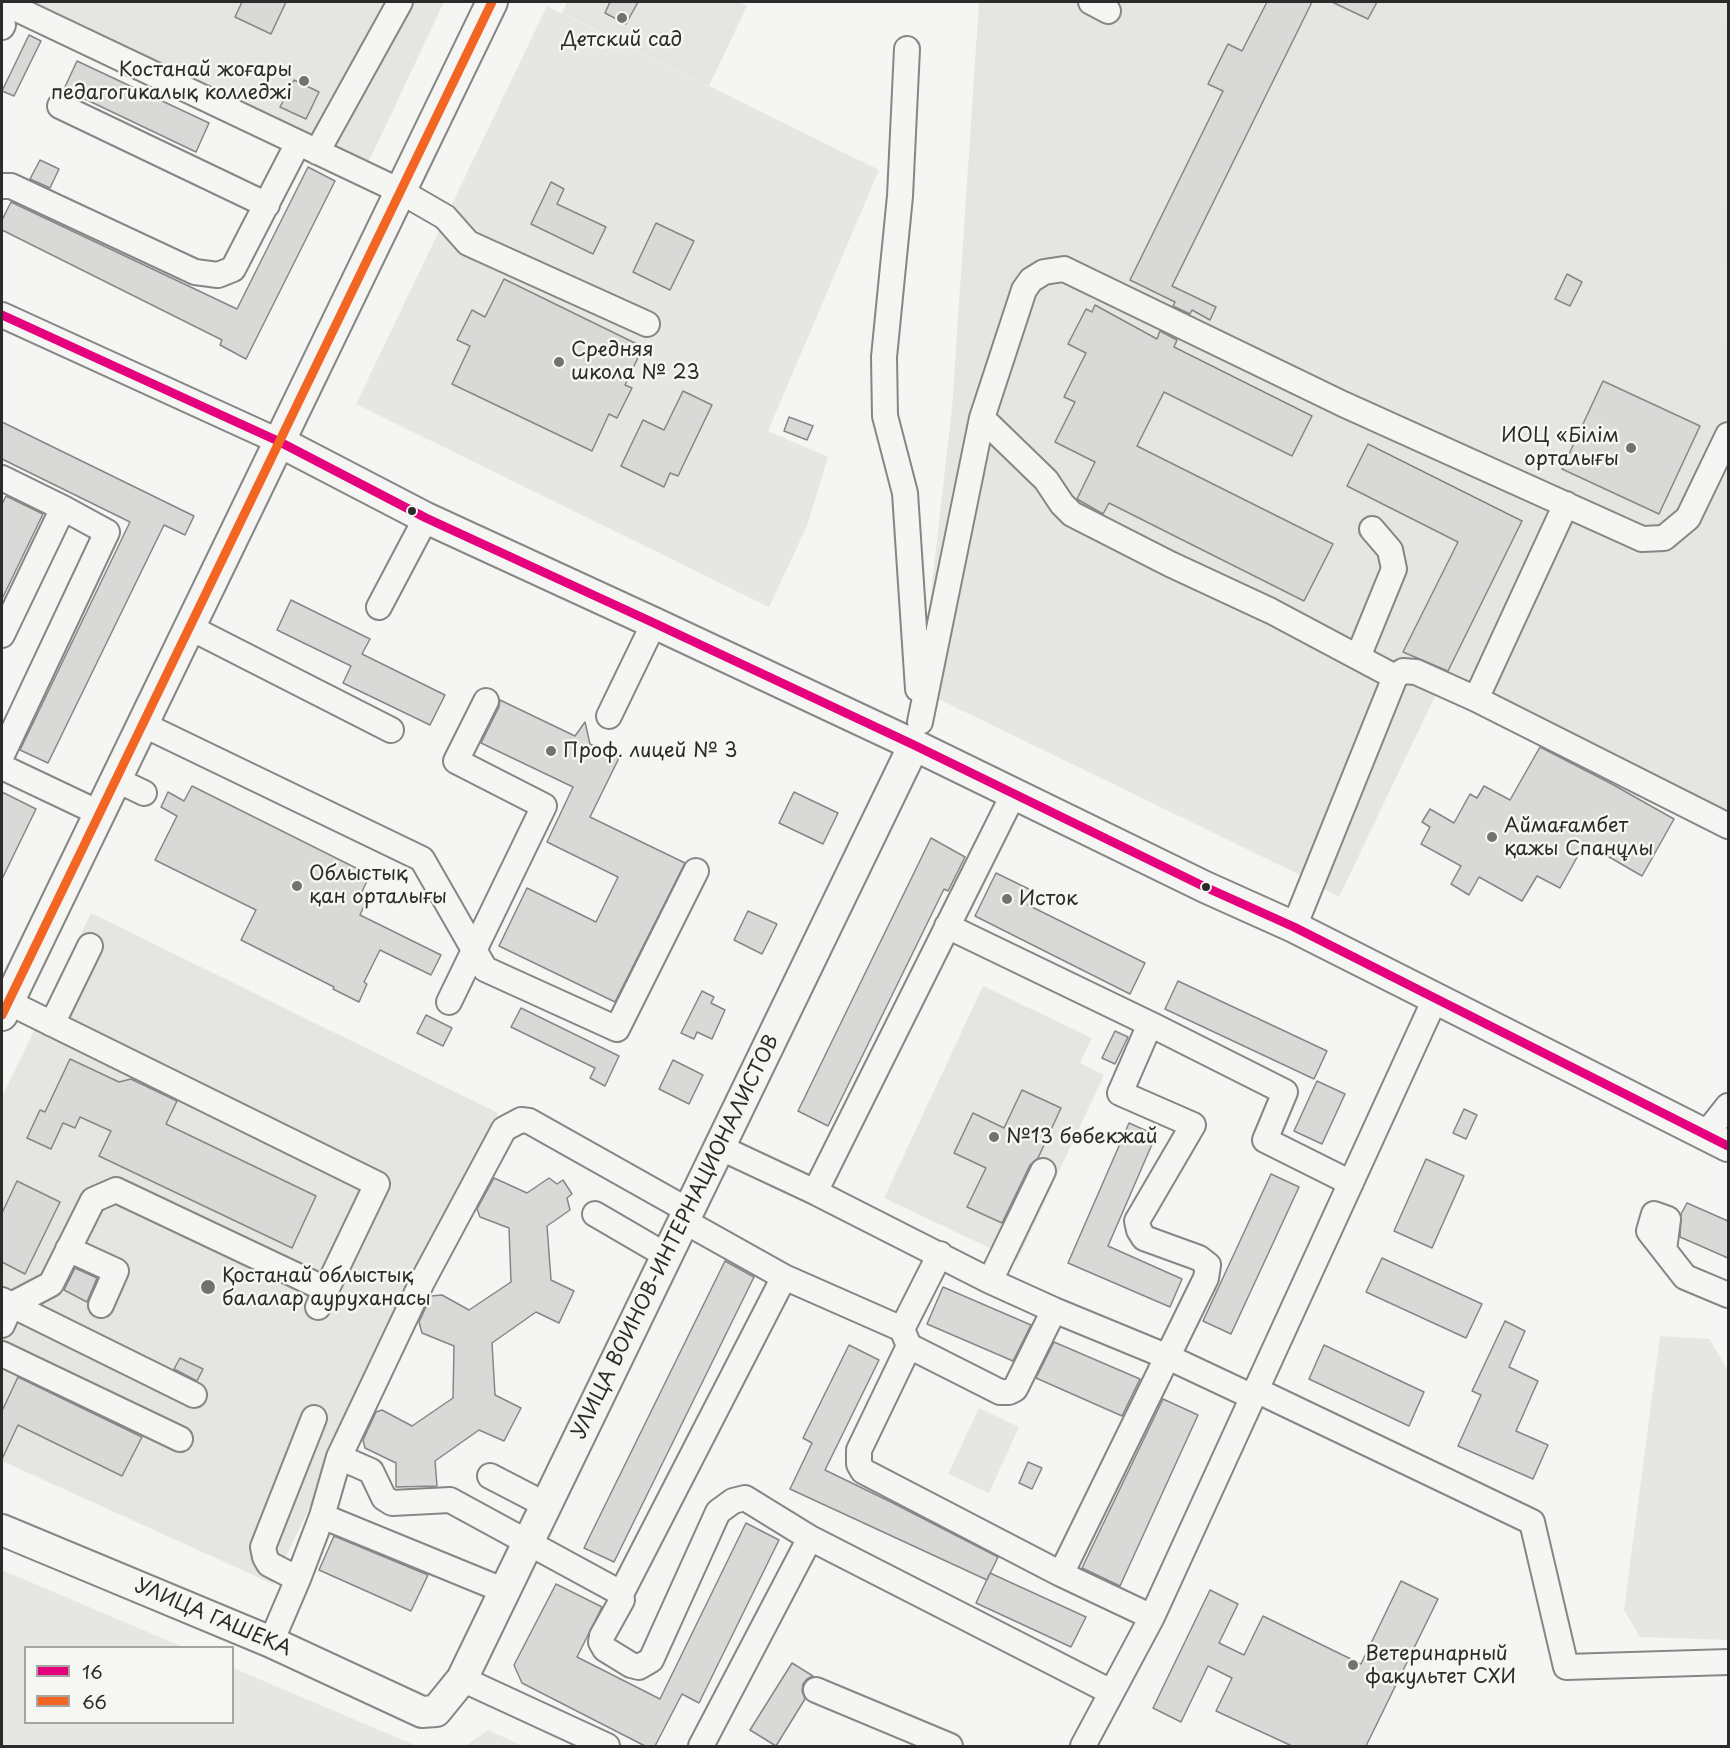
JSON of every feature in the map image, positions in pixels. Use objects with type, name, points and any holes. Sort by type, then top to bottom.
[{"type":"main road","points":[[5,1008],[492,2]]},
{"type":"main road","points":[[278,441],[426,518],[654,622],[917,734],[1014,793],[1294,927],[1717,1140]]},
{"type":"main road","name":"УЛИЦА ВОИНОВ-ИНТЕРНАЦИОНАЛИСТОВ","points":[[422,1712],[436,1711],[447,1701],[462,1679],[687,1216],[917,734]]},
{"type":"main road","name":"УЛИЦА ГАШЕКА","points":[[2,1530],[271,1642],[422,1712]]},
{"type":"street","points":[[2,186],[10,186],[195,272],[218,275],[233,269],[267,205],[308,147],[399,2]]},
{"type":"street","points":[[2,18],[308,147],[400,191],[445,217],[468,243],[647,324]]},
{"type":"street","points":[[907,49],[900,196],[884,357],[885,416],[905,493],[917,734]]},
{"type":"street","points":[[60,106],[267,205]]},
{"type":"street","points":[[917,734],[982,418],[1024,290],[1031,280],[1044,272],[1064,269],[1343,404],[1642,539],[1664,538],[1688,518],[1728,435]]},
{"type":"street","points":[[2,315],[278,441]]},
{"type":"street","points":[[982,418],[1046,480],[1062,504],[1072,514],[1170,564],[1271,611],[1395,677]]},
{"type":"street","points":[[2,478],[107,532],[2,755]]},
{"type":"street","points":[[1476,699],[1566,504]]},
{"type":"street","points":[[2,635],[63,508]]},
{"type":"street","points":[[379,607],[426,518]]},
{"type":"street","points":[[1358,657],[1394,569],[1390,550],[1372,530]]},
{"type":"street","points":[[609,716],[654,622]]},
{"type":"street","points":[[189,627],[391,730]]},
{"type":"street","points":[[1294,927],[1395,677],[1403,671],[1416,672],[1476,699],[1728,826]]},
{"type":"street","points":[[449,1002],[544,806],[456,761],[486,702]]},
{"type":"street","points":[[142,724],[422,859],[485,969],[617,1029],[696,870]]},
{"type":"street","points":[[2,767],[99,813]]},
{"type":"street","points":[[115,779],[144,793]]},
{"type":"street","points":[[815,1192],[1014,793]]},
{"type":"street","points":[[947,926],[1285,1092],[1265,1140],[1351,1183]]},
{"type":"street","points":[[52,1024],[90,946]]},
{"type":"street","points":[[1083,1746],[1152,1617],[1435,999]]},
{"type":"street","points":[[5,1008],[52,1024],[377,1184],[323,1299],[116,1190],[93,1200],[51,1284],[51,1325]]},
{"type":"street","points":[[1061,1574],[1206,1278],[1208,1265],[1199,1258],[1144,1238],[1137,1221],[1193,1125],[1120,1093],[1150,1024]]},
{"type":"street","points":[[1717,1140],[1728,1106]]},
{"type":"street","points":[[271,1642],[322,1516],[339,1457],[422,1282],[504,1129],[512,1123],[521,1120],[530,1121],[784,1277],[905,1338],[1000,1392],[1015,1389],[1054,1310]]},
{"type":"street","points":[[719,1147],[815,1192],[990,1281],[1255,1394],[1532,1522],[1566,1667],[1728,1662]]},
{"type":"street","points":[[990,1281],[1043,1172]]},
{"type":"street","points":[[595,1214],[667,1256]]},
{"type":"street","points":[[68,1249],[116,1271],[101,1305]]},
{"type":"street","points":[[1664,1250],[1686,1277],[1728,1295]]},
{"type":"street","points":[[940,1254],[859,1450],[859,1464],[863,1471],[1061,1574],[1152,1617]]},
{"type":"street","points":[[784,1277],[621,1594],[622,1600],[602,1636],[605,1649],[631,1665],[639,1667],[651,1660],[718,1512],[733,1500],[745,1498],[810,1538],[1111,1692]]},
{"type":"street","points":[[5,1310],[51,1284]]},
{"type":"street","points":[[5,1310],[51,1325],[194,1395]]},
{"type":"street","points":[[2,1354],[180,1439]]},
{"type":"street","points":[[298,1579],[269,1564],[263,1547],[314,1418]]},
{"type":"street","points":[[339,1457],[371,1471],[384,1498],[392,1503],[450,1500],[621,1594]]},
{"type":"street","points":[[490,1476],[546,1505]]},
{"type":"street","points":[[322,1516],[505,1591]]},
{"type":"street","points":[[701,1746],[810,1538]]},
{"type":"street","points":[[462,1679],[607,1746]]},
{"type":"street","points":[[816,1690],[950,1746]]},
{"type":"shaded area","name":"Костанай жоғары педагогикалық колледжі","points":[[34,2],[444,2],[369,161]]},
{"type":"shaded area","points":[[567,2],[738,2],[747,6],[709,86],[562,13]]},
{"type":"shaded area","points":[[979,2],[1728,2],[1728,834],[1438,690],[1339,897],[1290,870],[920,690],[952,408]]},
{"type":"shaded area","points":[[1425,2],[1630,2],[1728,49],[1728,196],[1663,333],[1593,300],[1602,279],[1556,256],[1462,450],[1257,351]]},
{"type":"shaded area","points":[[1684,2],[1728,2],[1728,24]]},
{"type":"shaded area","points":[[1013,5],[1200,95],[1109,273],[977,211]]},
{"type":"shaded area","points":[[547,6],[879,170],[768,431],[828,457],[807,526],[769,607],[356,404]]},
{"type":"shaded area","points":[[1728,258],[1728,329],[1715,357],[1688,342]]},
{"type":"shaded area","points":[[984,460],[1067,518],[1353,658],[1290,870],[941,699]]},
{"type":"shaded area","name":"Қостанай облыстық балалар ауруханасы","points":[[91,913],[498,1113],[273,1584],[2,1461],[2,1097]]},
{"type":"shaded area","name":"№13 бөбекжай","points":[[983,986],[1092,1038],[1080,1063],[1104,1075],[1017,1261],[884,1198]]},
{"type":"shaded area","points":[[1660,1336],[1709,1339],[1728,1370],[1728,1640],[1640,1637],[1624,1610]]},
{"type":"shaded area","points":[[979,1408],[1019,1427],[989,1493],[948,1474]]},
{"type":"shaded area","points":[[2,1570],[181,1646],[24,1646],[24,1724],[234,1724],[234,1668],[417,1746],[2,1746]]},
{"type":"shaded area","points":[[488,1730],[523,1746],[465,1746]]},
{"type":"building","points":[[242,2],[286,2],[271,34],[235,17]]},
{"type":"building","name":"Детский сад","points":[[610,2],[638,2],[626,24],[605,13]]},
{"type":"building","points":[[1267,2],[1312,2],[1172,286],[1216,307],[1210,320],[1192,310],[1190,314],[1173,306],[1175,302],[1130,280],[1223,91],[1208,84],[1228,44],[1242,51]]},
{"type":"building","points":[[1332,2],[1377,2],[1368,19]]},
{"type":"building","points":[[29,35],[41,41],[14,96],[2,91]]},
{"type":"building","points":[[77,61],[209,123],[196,152],[64,89]]},
{"type":"building","points":[[294,80],[319,92],[306,119],[280,107]]},
{"type":"building","points":[[40,160],[59,169],[50,188],[30,179]]},
{"type":"building","points":[[308,167],[335,181],[246,359],[220,345],[222,340],[2,230],[2,220],[11,202],[237,309]]},
{"type":"building","points":[[551,182],[564,189],[557,204],[606,227],[593,254],[531,224]]},
{"type":"building","points":[[656,223],[694,241],[670,290],[633,272]]},
{"type":"building","points":[[1567,274],[1582,282],[1570,306],[1555,299]]},
{"type":"building","name":"Средняя школа № 23","points":[[504,279],[643,347],[625,385],[632,388],[617,418],[609,414],[592,451],[452,384],[470,346],[457,340],[472,310],[485,317]]},
{"type":"building","points":[[1095,305],[1157,339],[1160,331],[1177,340],[1174,347],[1312,416],[1292,456],[1164,392],[1137,446],[1333,544],[1304,601],[1109,503],[1103,514],[1077,499],[1095,462],[1055,442],[1075,402],[1064,397],[1086,353],[1068,344],[1086,309],[1092,312]]},
{"type":"building","name":"ИОЦ «Білім орталығы","points":[[1603,381],[1700,426],[1659,514],[1562,469]]},
{"type":"building","points":[[683,391],[712,405],[678,476],[670,473],[664,487],[621,466],[643,420],[664,430]]},
{"type":"building","points":[[789,417],[813,426],[807,440],[784,431]]},
{"type":"building","points":[[2,422],[194,516],[185,535],[164,525],[48,763],[20,750],[130,522],[2,459]]},
{"type":"building","points":[[1368,444],[1522,521],[1448,671],[1403,652],[1458,542],[1347,486]]},
{"type":"building","points":[[6,496],[43,514],[2,599],[2,504]]},
{"type":"building","points":[[291,600],[370,639],[362,654],[445,695],[430,725],[343,683],[351,666],[277,630]]},
{"type":"building","points":[[500,700],[575,736],[585,722],[590,744],[619,758],[590,817],[685,863],[615,1002],[499,946],[527,888],[596,922],[618,877],[547,842],[573,787],[481,743],[499,707]]},
{"type":"building","points":[[1540,747],[1674,819],[1642,876],[1585,843],[1560,888],[1537,876],[1522,901],[1479,877],[1469,895],[1451,884],[1461,866],[1421,844],[1430,827],[1422,822],[1430,809],[1454,823],[1470,794],[1477,798],[1484,786],[1510,800]]},
{"type":"building","name":"Облыстық қан орталығы","points":[[192,786],[370,875],[358,900],[365,904],[360,915],[441,955],[431,975],[380,950],[364,982],[367,984],[359,1002],[241,940],[256,910],[155,860],[177,816],[161,807],[168,792],[184,801]]},
{"type":"building","points":[[2,792],[36,809],[2,879]]},
{"type":"building","points":[[794,792],[838,813],[823,844],[779,823]]},
{"type":"building","points":[[931,838],[965,857],[948,891],[944,889],[828,1126],[798,1111]]},
{"type":"building","points":[[996,873],[1035,892],[1028,905],[1145,963],[1130,994],[975,916]]},
{"type":"building","points":[[748,911],[777,924],[762,954],[734,940]]},
{"type":"building","points":[[1178,981],[1327,1051],[1314,1079],[1165,1009]]},
{"type":"building","points":[[702,991],[714,997],[711,1003],[725,1010],[712,1039],[697,1032],[694,1039],[681,1033]]},
{"type":"building","points":[[521,1008],[619,1056],[605,1086],[590,1078],[595,1068],[511,1027]]},
{"type":"building","points":[[426,1015],[452,1028],[443,1046],[417,1033]]},
{"type":"building","points":[[1115,1031],[1128,1037],[1115,1064],[1102,1058]]},
{"type":"building","points":[[70,1059],[119,1082],[131,1079],[177,1101],[166,1124],[316,1196],[292,1248],[99,1156],[111,1131],[80,1117],[75,1128],[63,1123],[51,1149],[27,1138],[40,1110],[45,1112]]},
{"type":"building","points":[[673,1060],[703,1075],[689,1104],[659,1089]]},
{"type":"building","points":[[1317,1081],[1345,1094],[1322,1144],[1294,1131]]},
{"type":"building","points":[[1022,1090],[1061,1108],[1038,1158],[1030,1165],[1002,1223],[967,1207],[986,1168],[954,1153],[973,1113],[1004,1128]]},
{"type":"building","points":[[1464,1109],[1477,1115],[1466,1139],[1453,1133]]},
{"type":"building","points":[[1129,1123],[1156,1135],[1108,1246],[1182,1279],[1170,1307],[1068,1263]]},
{"type":"building","points":[[1426,1159],[1464,1176],[1432,1248],[1394,1231]]},
{"type":"building","points":[[1271,1174],[1299,1187],[1231,1334],[1203,1321]]},
{"type":"building","points":[[494,1178],[527,1193],[549,1178],[557,1184],[563,1180],[572,1194],[567,1198],[570,1210],[547,1226],[551,1280],[574,1291],[559,1323],[536,1312],[492,1343],[495,1395],[521,1408],[504,1441],[479,1430],[435,1461],[437,1486],[396,1487],[396,1463],[365,1448],[363,1440],[376,1412],[382,1410],[412,1426],[453,1398],[454,1346],[422,1333],[419,1322],[431,1296],[442,1295],[469,1310],[511,1282],[509,1228],[480,1217],[477,1209]]},
{"type":"building","points":[[17,1181],[60,1202],[25,1274],[2,1262],[2,1213]]},
{"type":"building","points":[[1687,1203],[1728,1221],[1728,1258],[1680,1237],[1681,1214]]},
{"type":"building","points":[[1382,1258],[1482,1304],[1466,1338],[1366,1292]]},
{"type":"building","points":[[725,1261],[754,1277],[614,1562],[584,1548]]},
{"type":"building","points":[[75,1268],[97,1278],[87,1302],[64,1290]]},
{"type":"building","points":[[943,1287],[1031,1325],[1013,1361],[927,1324]]},
{"type":"building","points":[[1505,1321],[1525,1331],[1509,1367],[1538,1381],[1516,1431],[1548,1445],[1533,1479],[1458,1446],[1481,1395],[1472,1391]]},
{"type":"building","points":[[1054,1342],[1140,1379],[1122,1416],[1036,1378]]},
{"type":"building","points":[[849,1345],[879,1360],[825,1470],[998,1557],[987,1580],[790,1489],[812,1443],[803,1438]]},
{"type":"building","points":[[1324,1345],[1424,1392],[1409,1426],[1309,1379]]},
{"type":"building","points":[[180,1358],[203,1369],[197,1381],[174,1369]]},
{"type":"building","points":[[18,1377],[142,1437],[122,1476],[18,1425],[2,1459],[2,1411]]},
{"type":"building","points":[[1163,1399],[1198,1415],[1120,1586],[1082,1568]]},
{"type":"building","points":[[1028,1462],[1042,1468],[1032,1489],[1019,1483]]},
{"type":"building","points":[[746,1523],[779,1540],[699,1703],[682,1694],[655,1746],[645,1746],[522,1683],[514,1665],[556,1584],[602,1607],[577,1657],[660,1699]]},
{"type":"building","points":[[334,1536],[428,1575],[411,1611],[319,1570]]},
{"type":"building","points":[[990,1573],[1086,1617],[1071,1647],[976,1603]]},
{"type":"building","name":"Ветеринарный факультет СХИ","points":[[1401,1581],[1438,1599],[1366,1746],[1292,1746],[1216,1711],[1232,1678],[1208,1666],[1181,1722],[1153,1708],[1210,1590],[1238,1604],[1219,1643],[1244,1655],[1263,1616],[1361,1664]]},
{"type":"building","points":[[792,1663],[813,1676],[803,1684],[802,1691],[805,1699],[776,1746],[750,1730]]},
{"type":"transit line","name":"66","points":[[2,1015],[492,2]]},
{"type":"transit line","name":"16","points":[[2,315],[278,441],[426,518],[914,745],[1205,887],[1294,927],[1728,1146]]},
{"type":"place","name":"Детский сад","points":[[622,18]]},
{"type":"place","name":"Костанай жоғары педагогикалық колледжі","points":[[304,81]]},
{"type":"place","name":"Средняя школа № 23","points":[[559,362]]},
{"type":"place","name":"ИОЦ «Білім орталығы","points":[[1631,448]]},
{"type":"place","name":"Проф. лицей № 3","points":[[551,751]]},
{"type":"place","name":"Аймағамбет қажы Спанұлы","points":[[1492,837]]},
{"type":"place","name":"Облыстық қан орталығы","points":[[297,886]]},
{"type":"place","name":"Исток","points":[[1007,899]]},
{"type":"place","name":"№13 бөбекжай","points":[[994,1137]]},
{"type":"place","name":"Қостанай облыстық балалар ауруханасы","points":[[208,1287]]},
{"type":"place","name":"Ветеринарный факультет СХИ","points":[[1353,1665]]}]
